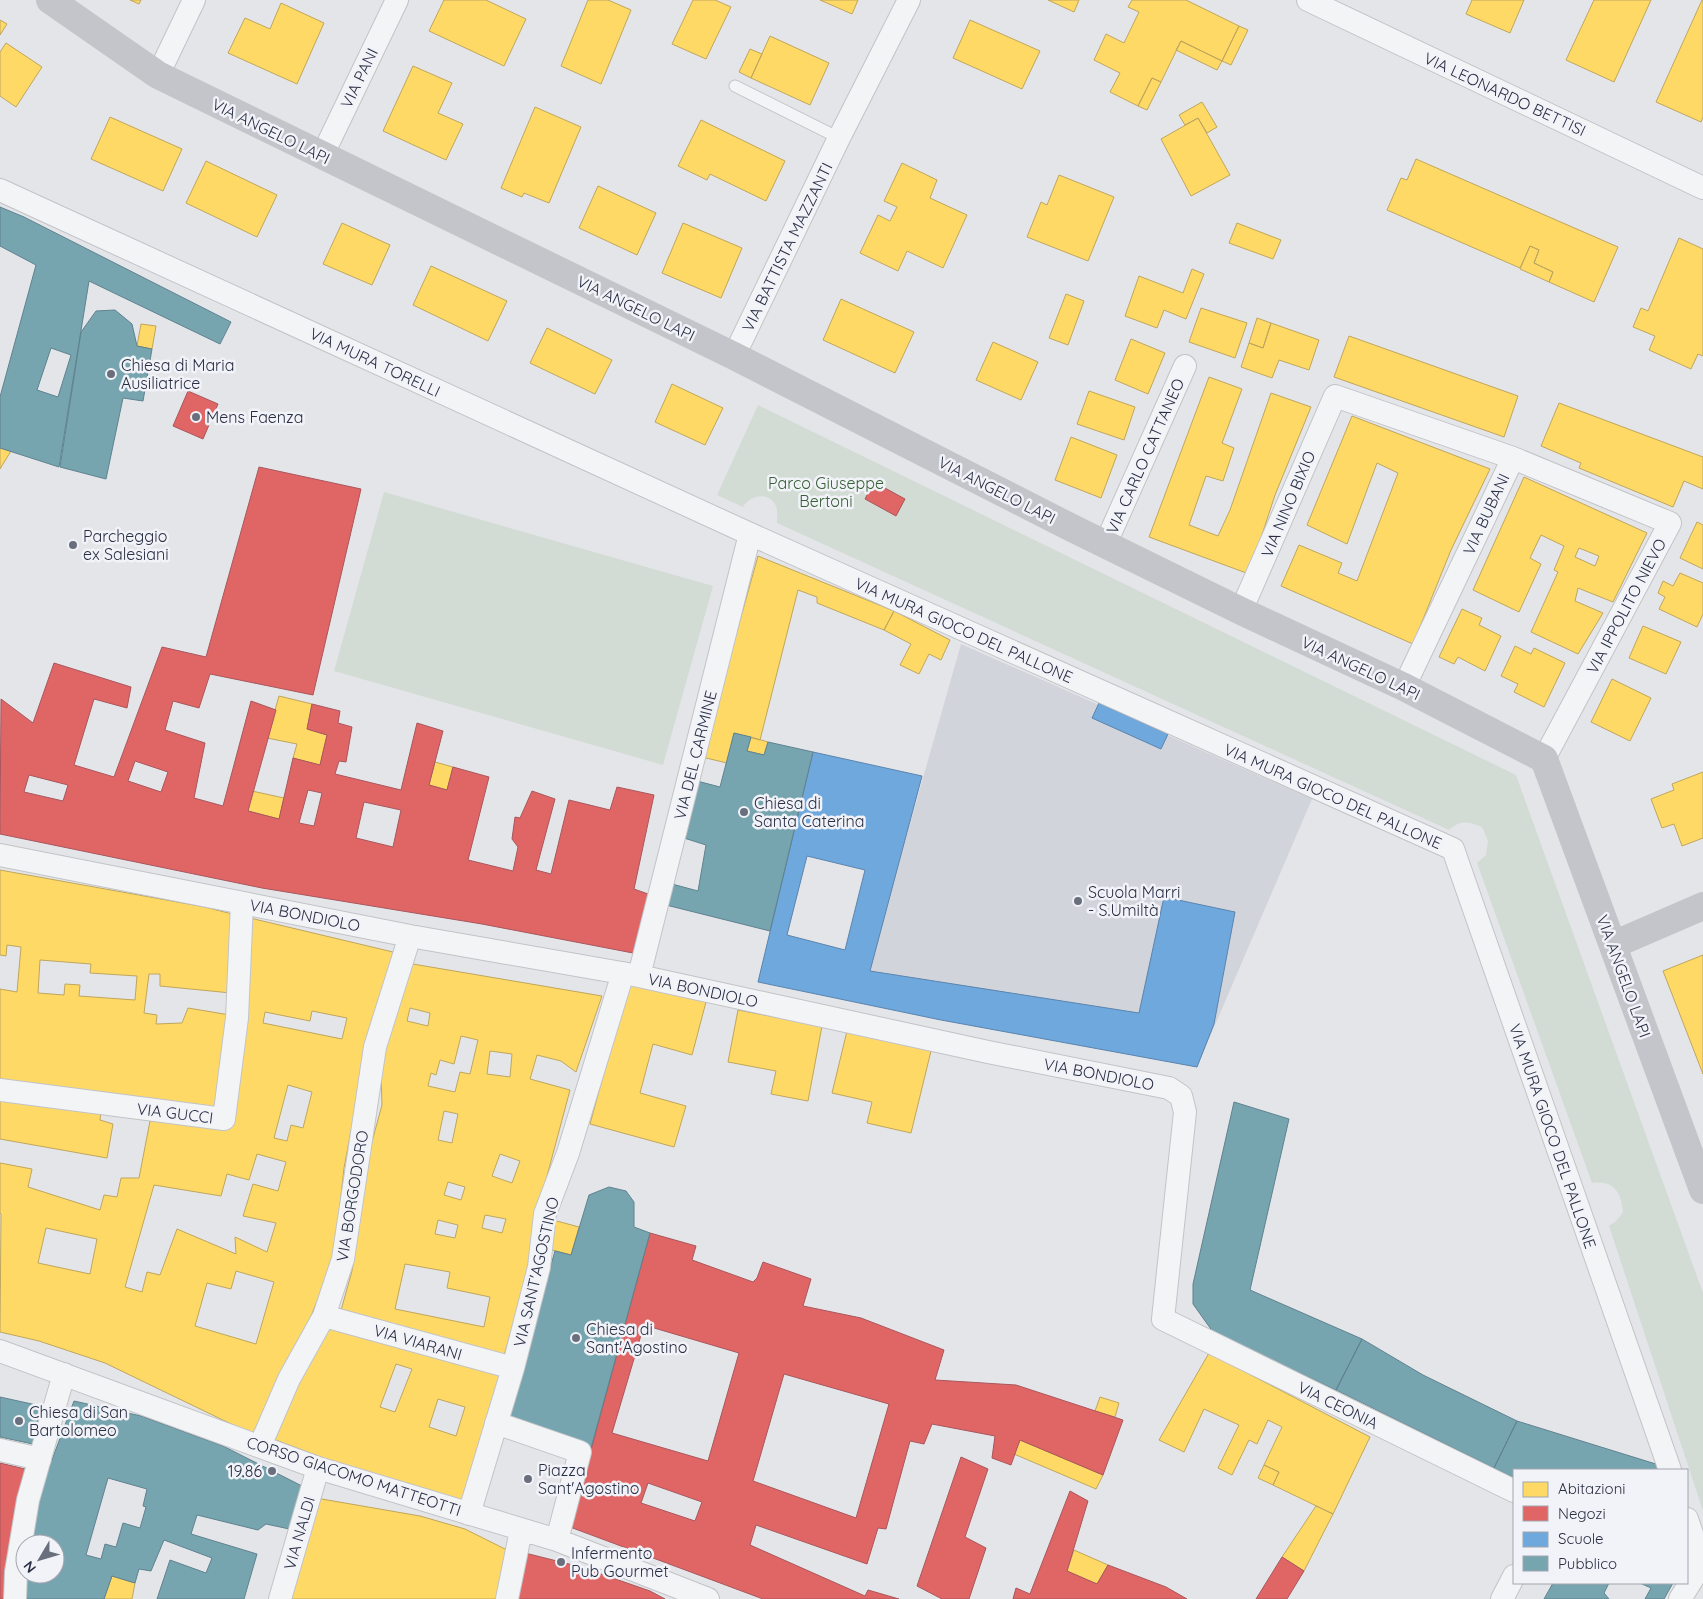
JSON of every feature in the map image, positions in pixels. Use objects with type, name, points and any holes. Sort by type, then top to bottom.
[{"type":"street","name":"VIA ANGELO LAPI","points":[[50,0],[158,75],[734,356],[1105,545],[1404,687],[1544,759],[1703,1190]]},
{"type":"street","points":[[158,75],[194,0]]},
{"type":"street","name":"VIA PANI","points":[[322,156],[397,0]]},
{"type":"street","name":"VIA BATTISTA MAZZANTI","points":[[734,356],[839,138],[909,0]]},
{"type":"street","name":"VIA LEONARDO BETTISI","points":[[1308,0],[1703,188]]},
{"type":"street","name":"VIA MURA TORELLI","points":[[0,190],[750,534]]},
{"type":"street","name":"VIA CARLO CATTANEO","points":[[1105,545],[1185,366]]},
{"type":"street","name":"VIA BUBANI","points":[[1335,396],[1513,458],[1404,687]]},
{"type":"street","name":"VIA NINO BIXIO","points":[[1241,611],[1335,396]]},
{"type":"street","name":"VIA IPPOLITO NIEVO","points":[[1513,458],[1670,523],[1544,759]]},
{"type":"street","name":"VIA DEL CARMINE","points":[[631,974],[750,534]]},
{"type":"street","name":"VIA MURA GIOCO DEL PALLONE","points":[[750,534],[1453,850],[1670,1469]]},
{"type":"street","name":"VIA BONDIOLO","points":[[0,855],[410,936],[631,974],[988,1052],[1169,1088],[1181,1096],[1185,1112],[1163,1319]]},
{"type":"street","name":"VIA GUCCI","points":[[0,1090],[224,1119],[237,1018],[242,903]]},
{"type":"street","points":[[1613,945],[1703,906]]},
{"type":"street","name":"VIA BORGODORO","points":[[260,1446],[289,1379],[324,1316],[343,1259],[375,1047],[410,936]]},
{"type":"street","name":"VIA SANT'AGOSTINO","points":[[469,1514],[513,1368],[539,1267],[545,1214],[631,974]]},
{"type":"street","name":"VIA VIARANI","points":[[324,1316],[513,1368]]},
{"type":"street","name":"VIA CEONIA","points":[[1163,1319],[1513,1491]]},
{"type":"street","name":"CORSO GIACOMO MATTEOTTI","points":[[0,1351],[318,1468],[557,1540],[708,1599]]},
{"type":"street","points":[[15,1599],[16,1572],[28,1500],[64,1374]]},
{"type":"street","points":[[496,1424],[580,1452],[557,1540]]},
{"type":"street","points":[[0,1450],[40,1459]]},
{"type":"street","name":"VIA NALDI","points":[[280,1599],[318,1468]]},
{"type":"street","points":[[1688,1522],[1699,1554],[1692,1569]]},
{"type":"street","points":[[507,1599],[521,1530]]},
{"type":"street","points":[[1502,1599],[1513,1578]]},
{"type":"street","points":[[1680,1599],[1686,1584]]},
{"type":"lane","points":[[735,86],[839,138]]},
{"type":"shaded area","name":"Scuola Marri - S.Umiltà","points":[[961,644],[1312,799],[1197,1067],[859,1003]]},
{"type":"green space","name":"Parco Giuseppe Bertoni","points":[[758,405],[1516,775],[1703,1293],[1703,1511],[1609,1226],[1623,1212],[1620,1199],[1615,1189],[1606,1183],[1592,1183],[1477,863],[1486,855],[1488,841],[1482,827],[1464,822],[1457,824],[1449,830],[777,523],[776,506],[769,498],[755,497],[743,507],[717,495]]},
{"type":"green space","points":[[384,492],[713,586],[663,765],[334,671]]},
{"type":"building: Abitazioni","points":[[130,0],[141,0],[139,4]]},
{"type":"building: Abitazioni","points":[[444,0],[486,0],[526,19],[504,66],[429,31]]},
{"type":"building: Abitazioni","points":[[588,0],[608,0],[631,10],[601,84],[561,66]]},
{"type":"building: Abitazioni","points":[[693,0],[715,0],[731,7],[706,59],[672,44]]},
{"type":"building: Abitazioni","points":[[820,0],[858,0],[852,14]]},
{"type":"building: Abitazioni","points":[[1048,0],[1079,0],[1074,12]]},
{"type":"building: Abitazioni","points":[[1132,0],[1186,0],[1239,26],[1222,61],[1181,41],[1161,82],[1152,78],[1138,106],[1110,92],[1120,73],[1094,60],[1106,34],[1124,43],[1139,12],[1128,7]]},
{"type":"building: Abitazioni","points":[[1472,0],[1524,0],[1510,33],[1466,14]]},
{"type":"building: Abitazioni","points":[[1594,0],[1651,0],[1614,82],[1566,60]]},
{"type":"building: Abitazioni","points":[[1702,0],[1703,117],[1701,122],[1656,102]]},
{"type":"building: Abitazioni","points":[[281,3],[324,23],[297,84],[228,53],[245,18],[270,29]]},
{"type":"building: Abitazioni","points":[[0,20],[7,24],[0,35]]},
{"type":"building: Abitazioni","points":[[970,20],[1040,51],[1022,89],[953,58]]},
{"type":"building: Abitazioni","points":[[1239,26],[1248,30],[1231,65],[1222,61]]},
{"type":"building: Abitazioni","points":[[770,36],[829,63],[810,105],[751,78]]},
{"type":"building: Abitazioni","points":[[1181,41],[1222,61],[1217,70],[1176,50]]},
{"type":"building: Abitazioni","points":[[6,43],[42,67],[16,107],[0,96],[0,52]]},
{"type":"building: Abitazioni","points":[[750,49],[762,54],[751,78],[739,72]]},
{"type":"building: Abitazioni","points":[[413,66],[452,83],[438,113],[463,124],[446,160],[383,131]]},
{"type":"building: Abitazioni","points":[[1152,78],[1161,82],[1147,110],[1138,106]]},
{"type":"building: Abitazioni","points":[[1202,102],[1217,127],[1207,133],[1198,118],[1185,125],[1179,115]]},
{"type":"building: Abitazioni","points":[[535,107],[581,127],[549,203],[524,193],[522,197],[501,188]]},
{"type":"building: Abitazioni","points":[[110,117],[182,149],[163,191],[91,159]]},
{"type":"building: Abitazioni","points":[[1198,118],[1230,175],[1191,196],[1161,139]]},
{"type":"building: Abitazioni","points":[[701,120],[785,161],[766,201],[710,174],[707,180],[678,166]]},
{"type":"building: Abitazioni","points":[[1416,159],[1618,247],[1594,302],[1549,282],[1553,272],[1534,263],[1539,250],[1530,246],[1520,268],[1387,210],[1401,178],[1407,180]]},
{"type":"building: Abitazioni","points":[[206,161],[277,195],[257,237],[186,203]]},
{"type":"building: Abitazioni","points":[[902,163],[937,180],[930,198],[967,215],[943,268],[907,251],[898,271],[860,253],[878,215],[890,221],[897,207],[884,201]]},
{"type":"building: Abitazioni","points":[[1059,175],[1114,197],[1088,261],[1027,237],[1041,202],[1047,205]]},
{"type":"building: Abitazioni","points":[[598,186],[656,213],[637,255],[579,228]]},
{"type":"building: Abitazioni","points":[[342,223],[390,245],[372,285],[323,264]]},
{"type":"building: Abitazioni","points":[[683,223],[742,248],[721,298],[662,273]]},
{"type":"building: Abitazioni","points":[[1237,223],[1281,240],[1273,259],[1229,243]]},
{"type":"building: Abitazioni","points":[[1679,238],[1703,249],[1703,356],[1698,354],[1691,369],[1649,350],[1655,336],[1633,327],[1641,308],[1648,311]]},
{"type":"building: Abitazioni","points":[[1530,246],[1539,250],[1534,263],[1553,272],[1549,282],[1520,269]]},
{"type":"building: Abitazioni","points":[[431,266],[507,301],[488,341],[413,305]]},
{"type":"building: Abitazioni","points":[[1192,269],[1204,274],[1186,319],[1164,310],[1157,328],[1125,316],[1139,276],[1183,293]]},
{"type":"building: Abitazioni","points":[[1066,294],[1084,301],[1068,345],[1049,338]]},
{"type":"building: Abitazioni","points":[[841,299],[914,332],[895,373],[823,340]]},
{"type":"building: Abitazioni","points":[[1201,308],[1247,323],[1235,358],[1189,342]]},
{"type":"building: Abitazioni","points":[[1257,318],[1271,323],[1263,348],[1249,343]]},
{"type":"building: Abitazioni","points":[[1271,323],[1319,340],[1309,370],[1279,360],[1272,378],[1241,367],[1249,343],[1263,348]]},
{"type":"building: Abitazioni","points":[[141,324],[156,326],[152,349],[137,346]]},
{"type":"building: Abitazioni","points":[[547,328],[612,360],[595,394],[530,363]]},
{"type":"building: Abitazioni","points":[[1349,336],[1518,396],[1504,437],[1334,377]]},
{"type":"building: Abitazioni","points":[[1131,339],[1165,353],[1148,394],[1115,380]]},
{"type":"building: Abitazioni","points":[[993,342],[1038,362],[1021,400],[976,380]]},
{"type":"building: Abitazioni","points":[[1209,377],[1242,389],[1222,443],[1234,448],[1223,481],[1206,476],[1189,525],[1218,536],[1230,510],[1271,393],[1311,407],[1275,495],[1249,574],[1149,537]]},
{"type":"building: Abitazioni","points":[[672,384],[723,408],[705,445],[655,422]]},
{"type":"building: Abitazioni","points":[[1089,391],[1135,407],[1124,440],[1077,424]]},
{"type":"building: Abitazioni","points":[[1559,403],[1703,457],[1703,489],[1684,481],[1673,507],[1579,468],[1581,463],[1541,446]]},
{"type":"building: Abitazioni","points":[[1352,416],[1490,469],[1451,550],[1413,644],[1281,586],[1299,545],[1342,563],[1338,573],[1357,581],[1398,473],[1377,463],[1347,544],[1307,525]]},
{"type":"building: Abitazioni","points":[[1071,437],[1117,455],[1101,498],[1055,480]]},
{"type":"building: Abitazioni","points":[[0,448],[11,451],[0,469]]},
{"type":"building: Abitazioni","points":[[1524,477],[1647,533],[1613,602],[1578,588],[1575,601],[1603,613],[1578,654],[1531,632],[1558,572],[1554,570],[1564,546],[1541,535],[1530,558],[1541,564],[1519,612],[1473,590]],"holes":[[[1579,548],[1599,556],[1595,566],[1575,557]]]},
{"type":"building: Abitazioni","points":[[1697,522],[1703,525],[1703,569],[1680,558]]},
{"type":"building: Abitazioni","points":[[758,556],[894,611],[884,630],[817,603],[817,597],[798,590],[760,740],[734,733],[727,763],[702,757]]},
{"type":"building: Abitazioni","points":[[1680,573],[1703,583],[1703,614],[1697,627],[1659,609],[1665,597],[1658,593],[1663,581],[1673,586]]},
{"type":"building: Abitazioni","points":[[1462,609],[1482,618],[1479,625],[1501,636],[1485,671],[1458,657],[1454,664],[1439,657]]},
{"type":"building: Abitazioni","points":[[894,611],[950,640],[941,660],[929,654],[919,674],[900,665],[911,644],[884,630]]},
{"type":"building: Abitazioni","points":[[1643,626],[1681,642],[1666,674],[1629,658]]},
{"type":"building: Abitazioni","points":[[1515,646],[1531,654],[1534,648],[1565,663],[1544,707],[1514,692],[1518,684],[1501,676]]},
{"type":"building: Abitazioni","points":[[1612,679],[1651,698],[1630,741],[1591,722]]},
{"type":"building: Abitazioni","points":[[279,696],[312,704],[307,729],[327,735],[320,765],[293,758],[297,744],[267,738]]},
{"type":"building: Abitazioni","points":[[751,737],[768,742],[764,755],[747,751]]},
{"type":"building: Abitazioni","points":[[435,762],[453,767],[447,790],[429,785]]},
{"type":"building: Abitazioni","points":[[1703,772],[1703,838],[1682,846],[1674,824],[1662,828],[1651,799],[1674,790],[1672,784]]},
{"type":"building: Abitazioni","points":[[252,791],[284,798],[279,819],[248,811]]},
{"type":"building: Abitazioni","points":[[0,870],[205,907],[236,915],[231,993],[160,986],[160,974],[149,974],[144,1013],[157,1015],[156,1024],[182,1023],[188,1008],[230,1015],[222,1112],[0,1083],[0,989],[17,992],[21,947],[7,945],[6,956],[0,955]],"holes":[[[40,960],[91,964],[90,973],[137,976],[135,1000],[79,996],[80,985],[65,984],[64,995],[38,993]]]},
{"type":"building: Abitazioni","points":[[250,918],[393,952],[379,1017],[355,1110],[344,1168],[334,1260],[258,1437],[105,1363],[39,1341],[0,1332],[0,1163],[32,1169],[28,1187],[100,1210],[104,1195],[117,1197],[121,1178],[139,1178],[150,1121],[229,1128]],"holes":[[[312,1011],[347,1018],[342,1039],[263,1023],[265,1012],[310,1021]],[[288,1085],[312,1092],[303,1128],[291,1125],[287,1141],[274,1138]],[[257,1154],[286,1162],[278,1191],[253,1184],[243,1216],[276,1223],[267,1252],[235,1237],[236,1254],[177,1229],[160,1275],[147,1272],[142,1292],[125,1287],[154,1185],[221,1196],[227,1174],[249,1180]],[[46,1228],[97,1239],[90,1274],[38,1263]],[[236,1271],[274,1282],[256,1344],[195,1326],[207,1283],[231,1289]]]},
{"type":"building: Abitazioni","points":[[1703,955],[1703,1074],[1663,971]]},
{"type":"building: Abitazioni","points":[[407,963],[602,996],[576,1072],[561,1061],[537,1055],[530,1079],[570,1090],[535,1221],[534,1253],[503,1359],[340,1314],[352,1271],[367,1160],[382,1105],[380,1045]],"holes":[[[410,1008],[430,1013],[428,1026],[407,1021]],[[461,1036],[478,1040],[470,1074],[460,1072],[455,1092],[428,1086],[431,1073],[436,1075],[440,1060],[454,1064]],[[490,1051],[512,1054],[510,1077],[487,1074]],[[444,1111],[458,1114],[452,1143],[438,1140]],[[500,1154],[520,1161],[512,1183],[492,1176]],[[448,1182],[465,1187],[461,1200],[444,1195]],[[485,1215],[506,1219],[502,1233],[482,1228]],[[438,1220],[458,1225],[455,1238],[435,1234]],[[405,1264],[450,1272],[447,1288],[490,1297],[484,1327],[395,1309]]]},
{"type":"building: Abitazioni","points":[[629,981],[706,1002],[692,1055],[653,1044],[640,1093],[686,1106],[674,1147],[590,1124]]},
{"type":"building: Abitazioni","points":[[738,1010],[822,1026],[808,1101],[771,1094],[776,1071],[728,1062]]},
{"type":"building: Abitazioni","points":[[847,1031],[931,1051],[911,1133],[867,1123],[872,1102],[832,1093]]},
{"type":"building: Abitazioni","points":[[0,1096],[101,1111],[100,1120],[113,1124],[107,1158],[0,1139]]},
{"type":"building: Abitazioni","points":[[553,1220],[579,1227],[571,1255],[545,1248]]},
{"type":"building: Abitazioni","points":[[325,1324],[500,1374],[466,1502],[334,1462],[273,1439]],"holes":[[[396,1364],[412,1369],[395,1412],[380,1407]],[[438,1399],[465,1407],[456,1436],[429,1427]]]},
{"type":"building: Abitazioni","points":[[1209,1353],[1370,1437],[1333,1514],[1273,1485],[1279,1472],[1264,1465],[1282,1427],[1268,1420],[1257,1444],[1249,1440],[1232,1475],[1218,1468],[1239,1425],[1204,1409],[1184,1452],[1159,1440]]},
{"type":"building: Abitazioni","points":[[1100,1397],[1119,1403],[1115,1417],[1095,1411]]},
{"type":"building: Abitazioni","points":[[1020,1440],[1103,1475],[1096,1489],[1014,1454]]},
{"type":"building: Abitazioni","points":[[1264,1465],[1279,1472],[1273,1485],[1258,1478]]},
{"type":"building: Abitazioni","points":[[316,1498],[420,1516],[465,1529],[507,1550],[499,1599],[290,1599]]},
{"type":"building: Abitazioni","points":[[1316,1506],[1333,1514],[1304,1571],[1282,1557]]},
{"type":"building: Abitazioni","points":[[1074,1550],[1108,1565],[1097,1584],[1067,1571]]},
{"type":"building: Abitazioni","points":[[112,1576],[135,1583],[132,1599],[104,1599]]},
{"type":"building: Negozi","points":[[188,391],[218,404],[203,439],[173,426]]},
{"type":"building: Negozi","points":[[259,467],[361,489],[313,695],[210,674],[199,708],[173,701],[165,730],[205,743],[194,798],[223,806],[251,701],[276,710],[248,811],[279,819],[293,758],[320,765],[327,735],[307,729],[312,704],[340,711],[338,723],[352,727],[346,762],[339,761],[335,774],[401,790],[417,723],[443,731],[429,785],[447,790],[453,767],[489,777],[468,860],[513,871],[518,847],[512,839],[515,817],[520,818],[532,791],[555,799],[536,870],[551,874],[569,800],[610,810],[617,787],[654,795],[634,889],[648,894],[633,953],[482,924],[262,888],[0,834],[1,699],[33,723],[54,663],[131,687],[127,708],[94,699],[74,765],[114,777],[162,647],[206,657]],"holes":[[[135,761],[168,772],[161,792],[128,781]],[[29,775],[68,785],[63,801],[24,792]],[[308,790],[322,793],[314,826],[299,823]],[[364,802],[401,810],[393,847],[356,838]]]},
{"type":"building: Negozi","points":[[874,482],[905,499],[896,516],[865,499]]},
{"type":"building: Negozi","points":[[650,1233],[696,1246],[692,1260],[753,1282],[757,1278],[763,1262],[811,1279],[803,1306],[861,1318],[944,1350],[935,1380],[1016,1385],[1123,1420],[1103,1475],[1020,1440],[1011,1465],[992,1458],[995,1436],[932,1424],[924,1444],[910,1441],[886,1529],[878,1528],[867,1564],[756,1525],[750,1545],[865,1596],[868,1590],[899,1599],[763,1599],[570,1527]],"holes":[[[644,1325],[739,1353],[708,1461],[612,1433]],[[784,1374],[889,1404],[856,1518],[753,1481]],[[648,1483],[702,1502],[695,1521],[641,1503]]]},
{"type":"building: Negozi","points":[[961,1457],[988,1469],[965,1537],[986,1548],[969,1599],[942,1599],[917,1586]]},
{"type":"building: Negozi","points":[[0,1463],[25,1469],[11,1552],[9,1599],[0,1599]]},
{"type":"building: Negozi","points":[[1070,1491],[1088,1501],[1067,1571],[1097,1584],[1108,1565],[1166,1587],[1187,1599],[1013,1599],[1016,1588],[1030,1594]]},
{"type":"building: Negozi","points":[[525,1553],[581,1567],[650,1591],[665,1599],[516,1599]]},
{"type":"building: Negozi","points":[[1282,1557],[1304,1571],[1287,1599],[1256,1599]]},
{"type":"building: Scuole","points":[[1099,703],[1168,734],[1161,749],[1092,718]]},
{"type":"building: Scuole","points":[[813,752],[922,776],[870,971],[1139,1013],[1164,897],[1235,912],[1214,1024],[1197,1067],[941,1020],[758,982]],"holes":[[[807,856],[865,870],[845,950],[787,935]]]},
{"type":"building: Pubblico","points":[[0,207],[24,217],[231,322],[220,344],[89,281],[59,467],[0,448],[0,397],[36,265],[0,246]],"holes":[[[51,348],[71,355],[58,397],[37,390]]]},
{"type":"building: Pubblico","name":"Chiesa di Maria Ausiliatrice","points":[[115,310],[132,324],[137,346],[152,349],[143,401],[123,398],[106,479],[60,467],[81,332],[96,311]]},
{"type":"building: Pubblico","name":"Chiesa di Santa Caterina","points":[[734,733],[751,737],[747,751],[764,755],[768,742],[813,752],[770,931],[666,905],[672,884],[698,891],[706,845],[684,838],[697,781],[720,787]]},
{"type":"building: Pubblico","points":[[1234,1102],[1289,1119],[1250,1290],[1362,1339],[1336,1390],[1213,1332],[1193,1304],[1193,1284]]},
{"type":"building: Pubblico","name":"Chiesa di Sant'Agostino","points":[[609,1187],[626,1191],[634,1202],[634,1227],[650,1233],[591,1448],[507,1420],[555,1251],[571,1255],[589,1195]]},
{"type":"building: Pubblico","points":[[1362,1339],[1423,1375],[1517,1421],[1494,1468],[1336,1390]]},
{"type":"building: Pubblico","name":"Chiesa di San Bartolomeo","points":[[0,1397],[41,1406],[33,1444],[0,1437]]},
{"type":"building: Pubblico","points":[[74,1401],[141,1416],[223,1446],[304,1487],[294,1530],[266,1524],[258,1530],[197,1515],[191,1534],[257,1554],[244,1599],[157,1599],[170,1560],[206,1573],[212,1558],[164,1540],[151,1571],[139,1569],[135,1583],[112,1576],[104,1599],[19,1599],[23,1584],[65,1584],[65,1534],[30,1534],[41,1489]],"holes":[[[108,1478],[147,1489],[143,1506],[146,1507],[140,1528],[123,1523],[116,1547],[105,1544],[101,1559],[86,1555]]]},
{"type":"building: Pubblico","points":[[1517,1421],[1659,1465],[1660,1469],[1513,1469],[1513,1478],[1494,1468]]},
{"type":"building: Pubblico","points":[[1552,1584],[1608,1584],[1604,1593],[1609,1599],[1544,1599]]},
{"type":"building: Pubblico","points":[[1642,1584],[1672,1584],[1664,1599],[1645,1599],[1651,1588]]},
{"type":"place","name":"Chiesa di Maria Ausiliatrice","points":[[111,374]]},
{"type":"place","name":"Mens Faenza","points":[[196,417]]},
{"type":"place","name":"Parcheggio ex Salesiani","points":[[73,545]]},
{"type":"place","name":"Chiesa di Santa Caterina","points":[[744,812]]},
{"type":"place","name":"Scuola Marri - S.Umiltà","points":[[1078,901]]},
{"type":"place","name":"Chiesa di Sant'Agostino","points":[[576,1338]]},
{"type":"place","name":"Chiesa di San Bartolomeo","points":[[19,1421]]},
{"type":"place","name":"19.86","points":[[272,1471]]},
{"type":"place","name":"Piazza Sant'Agostino","points":[[528,1479]]},
{"type":"place","name":"Infermento Pub Gourmet","points":[[561,1562]]}]
